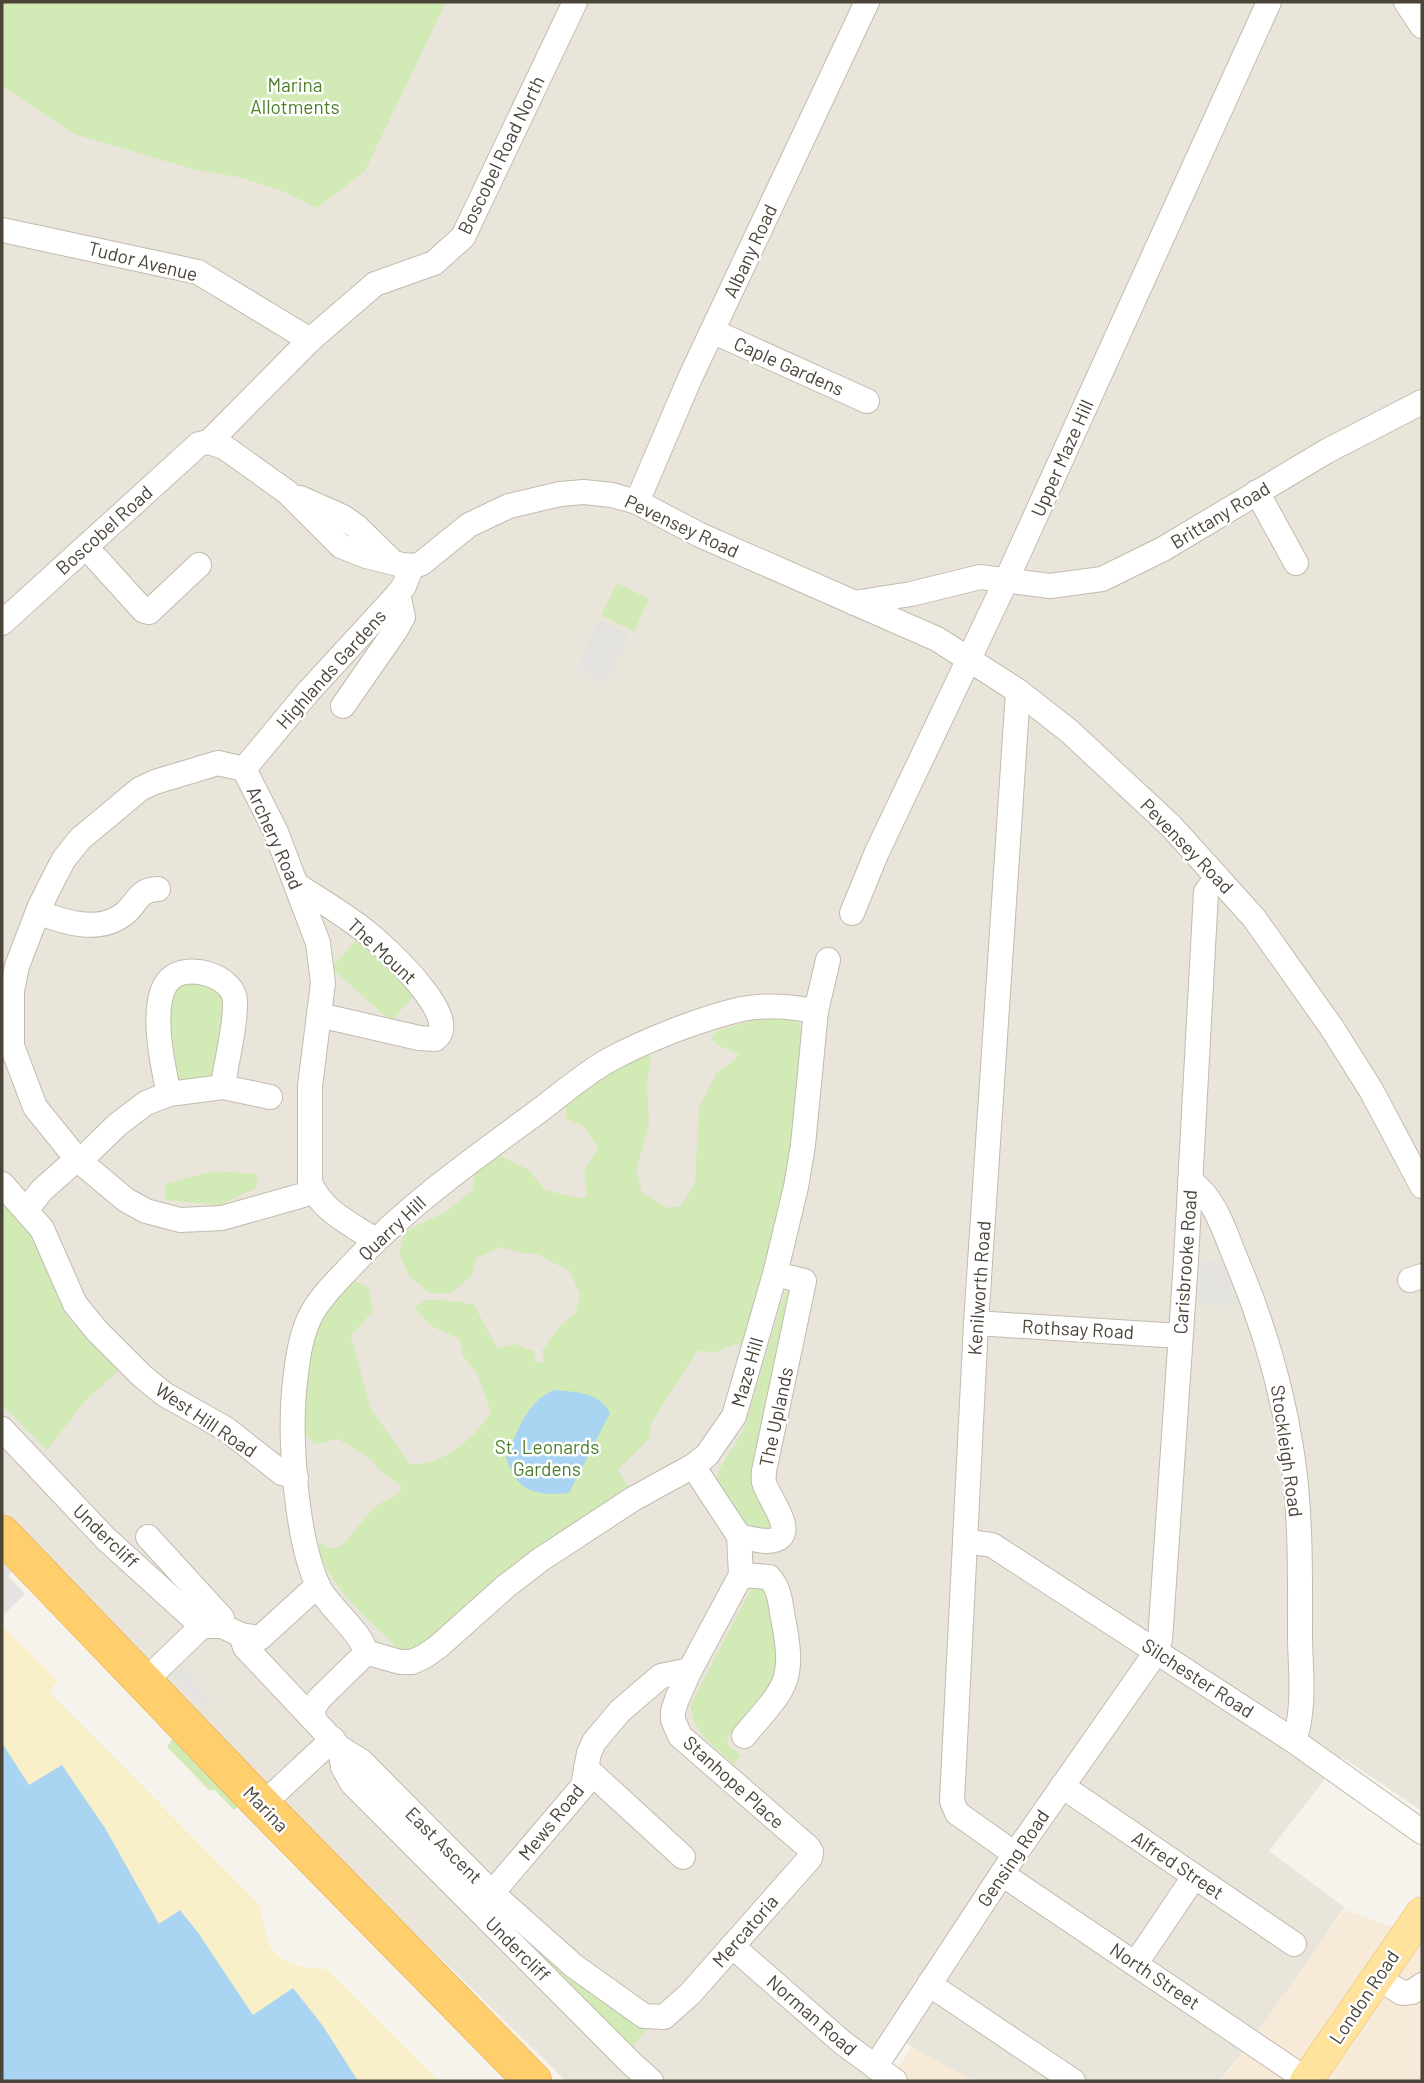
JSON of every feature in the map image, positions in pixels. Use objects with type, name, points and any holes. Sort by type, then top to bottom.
[{"type":"highway","name":"Marina","points":[[2,1534],[262,1805],[533,2081]]},
{"type":"main road","name":"London Road","points":[[1307,2081],[1422,1913]]},
{"type":"street","name":"Boscobel Road North","points":[[209,442],[310,340],[375,284],[434,263],[463,237],[575,2]]},
{"type":"street","name":"Albany Road","points":[[637,502],[712,331],[867,2]]},
{"type":"street","name":"Upper Maze Hill","points":[[852,913],[877,852],[1006,581],[1269,2]]},
{"type":"street","points":[[1406,2],[1422,26]]},
{"type":"street","name":"Tudor Avenue","points":[[2,230],[198,272],[310,340]]},
{"type":"street","name":"Caple Gardens","points":[[712,331],[867,401]]},
{"type":"street","name":"Brittany Road","points":[[1006,581],[1050,586],[1102,579],[1163,549],[1327,451],[1422,402]]},
{"type":"street","points":[[209,442],[224,447],[287,492],[343,517],[403,565]]},
{"type":"street","name":"Boscobel Road","points":[[2,623],[190,450],[209,442]]},
{"type":"street","name":"Pevensey Road","points":[[403,565],[422,562],[469,524],[509,506],[534,499],[584,492],[612,495],[637,502],[700,535],[937,639],[1018,691],[1069,731],[1146,802],[1254,918],[1414,1149],[1422,1186]]},
{"type":"street","points":[[1257,492],[1296,563]]},
{"type":"street","points":[[86,547],[144,611],[149,612],[199,565]]},
{"type":"street","name":"Highlands Gardens","points":[[244,769],[308,692],[398,594],[403,565]]},
{"type":"street","points":[[854,603],[911,594],[980,578],[1006,581]]},
{"type":"street","points":[[343,706],[399,624],[402,617],[398,594]]},
{"type":"street","name":"Kenilworth Road","points":[[1009,1864],[957,1813],[953,1801],[976,1323],[1018,691]]},
{"type":"street","name":"Archery Road","points":[[218,763],[244,769],[276,832],[298,886],[318,943],[323,983],[309,1098],[310,1182],[314,1192],[222,1218],[180,1220],[146,1211],[126,1200],[78,1160],[35,1107],[12,1046],[12,991],[17,966],[38,912],[64,859],[80,839],[140,789],[171,775],[218,763]]},
{"type":"street","name":"Carisbrooke Road","points":[[1155,1651],[1160,1640],[1206,892],[1217,877]]},
{"type":"street","name":"The Mount","points":[[298,886],[332,906],[404,966],[431,1000],[440,1016],[443,1029],[435,1040],[319,1015]]},
{"type":"street","points":[[38,912],[80,925],[95,924],[114,920],[125,914],[141,894],[158,889]]},
{"type":"street","name":"Maze Hill","points":[[365,1652],[400,1662],[412,1662],[425,1656],[505,1587],[551,1552],[693,1466],[708,1454],[734,1416],[775,1274],[796,1187],[803,1145],[816,1011],[828,960]]},
{"type":"street","points":[[169,1094],[159,1041],[159,1012],[164,988],[169,980],[178,973],[188,971],[212,976],[229,985],[235,999],[223,1087]]},
{"type":"street","name":"Quarry Hill","points":[[365,1652],[362,1640],[334,1610],[318,1585],[304,1540],[293,1426],[295,1376],[302,1340],[312,1313],[333,1285],[375,1240],[463,1165],[608,1060],[693,1023],[744,1009],[785,1006],[816,1011]]},
{"type":"street","points":[[26,1210],[42,1190],[117,1125],[146,1104],[169,1094],[223,1087],[270,1097]]},
{"type":"street","name":"Stockleigh Road","points":[[1190,1181],[1201,1189],[1217,1214],[1241,1270],[1275,1369],[1286,1417],[1295,1478],[1300,1551],[1301,1714],[1294,1741]]},
{"type":"street","name":"West Hill Road","points":[[2,1184],[42,1229],[75,1304],[97,1331],[142,1376],[164,1394],[226,1429],[282,1473],[296,1477]]},
{"type":"street","points":[[314,1192],[328,1210],[375,1240]]},
{"type":"street","name":"The Uplands","points":[[739,1536],[768,1541],[776,1539],[783,1528],[782,1517],[764,1483],[764,1471],[804,1281],[775,1274]]},
{"type":"street","name":"Rothsay Road","points":[[976,1323],[1180,1336]]},
{"type":"street","name":"Undercliff","points":[[2,1429],[106,1539],[222,1629]]},
{"type":"street","points":[[693,1466],[739,1536],[741,1575],[769,1577],[778,1586],[790,1654],[787,1677],[781,1692],[744,1736]]},
{"type":"street","points":[[148,1537],[222,1618],[222,1629]]},
{"type":"street","name":"Silchester Road","points":[[965,1541],[992,1545],[1294,1741],[1422,1832]]},
{"type":"street","name":"Stanhope Place","points":[[741,1575],[690,1670],[673,1711],[673,1720],[680,1737],[808,1847]]},
{"type":"street","points":[[145,1681],[222,1629],[260,1638],[318,1585]]},
{"type":"street","name":"East Ascent","points":[[222,1629],[245,1647],[337,1743],[360,1761],[492,1893],[574,1966],[644,2017],[664,2017],[672,2012]]},
{"type":"street","name":"Gensing Road","points":[[875,2067],[1009,1864],[1155,1651]]},
{"type":"street","points":[[314,1719],[313,1708],[320,1698],[365,1652]]},
{"type":"street","name":"Mews Road","points":[[492,1893],[583,1786],[594,1742],[633,1698],[661,1676],[690,1670]]},
{"type":"street","points":[[262,1805],[337,1743]]},
{"type":"street","name":"Undercliff","points":[[337,1743],[343,1767],[352,1783],[651,2081]]},
{"type":"street","points":[[586,1768],[683,1857]]},
{"type":"street","name":"Alfred Street","points":[[1062,1786],[1294,1944]]},
{"type":"street","name":"Mercatoria","points":[[672,2012],[810,1858],[808,1847]]},
{"type":"street","name":"North Street","points":[[1009,1864],[1136,1964],[1307,2081]]},
{"type":"street","points":[[1136,1964],[1194,1877]]},
{"type":"street","name":"Norman Road","points":[[732,1946],[843,2043],[895,2081]]},
{"type":"street","points":[[1378,1978],[1402,1993],[1412,1992],[1422,1985]]},
{"type":"street","points":[[929,1984],[1073,2081]]},
{"type":"shaded area","points":[[2,2],[1422,2],[1422,1811],[1342,1757],[1269,1851],[1344,1907],[1262,2034],[1233,2063],[1221,2081],[966,2081],[906,2043],[879,2081],[566,2081],[414,1932],[2,1516]]},
{"type":"shaded area","points":[[599,620],[629,635],[607,682],[577,667]]},
{"type":"shaded area","points":[[1201,1260],[1220,1260],[1238,1305],[1199,1304]]},
{"type":"shaded area","points":[[2,1555],[15,1568],[8,1576],[25,1594],[5,1613],[2,1610]]},
{"type":"shaded area","points":[[182,1665],[193,1678],[191,1681],[210,1700],[203,1707],[172,1675]]},
{"type":"shaded area","points":[[1344,1910],[1422,1937],[1422,2081],[1222,2081]]},
{"type":"shaded area","points":[[912,2047],[920,2052],[975,2081],[887,2081]]},
{"type":"green space","name":"Marina Allotments","points":[[2,2],[446,2],[365,171],[317,208],[282,191],[238,177],[196,170],[74,134],[2,86]]},
{"type":"green space","points":[[617,583],[649,599],[634,632],[601,615]]},
{"type":"green space","points":[[358,938],[418,991],[391,1021],[331,968]]},
{"type":"green space","points":[[203,981],[226,995],[219,1073],[204,1083],[174,1081],[163,1018],[175,982]]},
{"type":"green space","name":"St. Leonards Gardens","points":[[763,1017],[792,1017],[800,1025],[805,1038],[791,1165],[744,1346],[736,1344],[715,1352],[697,1351],[652,1422],[649,1439],[618,1470],[630,1490],[440,1635],[409,1650],[399,1649],[340,1588],[322,1560],[317,1545],[321,1543],[328,1548],[340,1547],[378,1504],[397,1495],[402,1487],[368,1457],[338,1439],[316,1444],[300,1431],[298,1389],[325,1306],[356,1281],[369,1288],[373,1311],[351,1336],[370,1407],[409,1464],[433,1461],[456,1449],[476,1431],[491,1412],[478,1376],[462,1354],[460,1339],[431,1326],[414,1308],[425,1300],[456,1301],[474,1305],[498,1349],[514,1344],[534,1351],[535,1363],[545,1361],[542,1351],[559,1327],[575,1313],[580,1296],[571,1272],[537,1254],[501,1247],[476,1258],[471,1276],[452,1293],[430,1293],[410,1277],[399,1253],[405,1231],[446,1212],[473,1189],[475,1171],[496,1154],[528,1169],[545,1190],[579,1198],[587,1197],[584,1172],[598,1148],[584,1127],[566,1118],[566,1105],[593,1080],[643,1053],[651,1057],[647,1085],[649,1123],[636,1172],[642,1193],[668,1208],[681,1206],[695,1183],[699,1107],[717,1072],[739,1054],[717,1045],[711,1037],[719,1030]]},
{"type":"green space","points":[[213,1171],[258,1174],[256,1188],[220,1205],[165,1200],[166,1184]]},
{"type":"green space","points":[[2,1199],[32,1236],[71,1311],[65,1315],[119,1370],[84,1402],[47,1450],[2,1405]]},
{"type":"green space","points":[[794,1287],[759,1474],[780,1529],[750,1534],[716,1481],[721,1466],[745,1426],[781,1304],[785,1293]]},
{"type":"green space","points":[[756,1586],[768,1589],[780,1651],[776,1687],[733,1729],[727,1744],[741,1755],[734,1764],[700,1731],[692,1714],[691,1704],[750,1591]]},
{"type":"green space","points":[[173,1738],[238,1807],[234,1810],[215,1790],[209,1790],[167,1747]]},
{"type":"green space","points":[[544,1949],[646,2030],[630,2049],[539,1953]]},
{"type":"sand","points":[[2,1625],[58,1681],[49,1692],[259,1904],[267,1939],[276,1954],[296,1965],[327,1969],[439,2081],[208,2081],[2,1876]]},
{"type":"water","points":[[554,1390],[593,1397],[606,1406],[610,1413],[569,1493],[548,1494],[533,1491],[521,1484],[506,1458],[530,1409]]},
{"type":"water","points":[[2,1743],[29,1785],[62,1765],[105,1828],[159,1924],[180,1910],[253,2015],[293,1988],[323,2026],[358,2081],[2,2081]]}]
